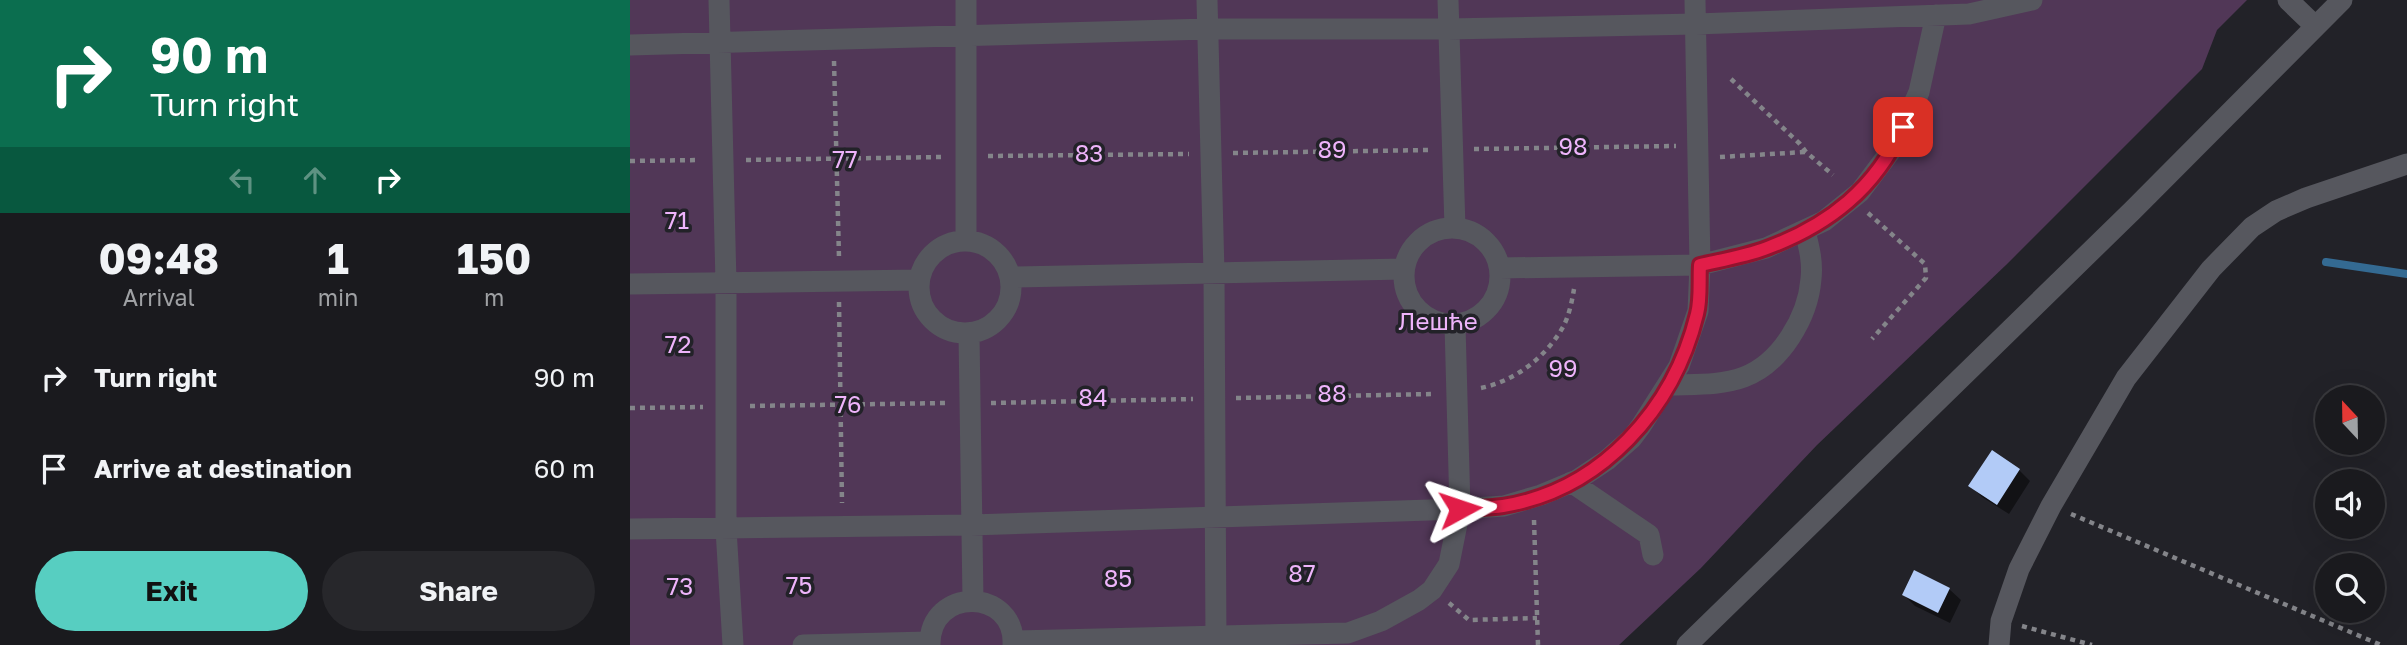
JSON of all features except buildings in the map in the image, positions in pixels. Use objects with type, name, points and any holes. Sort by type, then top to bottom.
[{"type":"street","points":[[719,0],[726,283],[726,529],[733,645]]},
{"type":"street","points":[[966,0],[966,241]]},
{"type":"street","points":[[1207,0],[1214,273],[1216,641]]},
{"type":"street","points":[[1448,0],[1455,228]]},
{"type":"street","points":[[630,529],[971,525],[1460,509],[1504,506],[1541,495],[1571,482],[1607,460],[1632,438],[1679,366],[1698,311],[1700,265],[1695,0]]},
{"type":"street","points":[[630,44],[1208,29],[1448,29],[1696,24],[1938,10],[1969,14],[2032,0]]},
{"type":"street","points":[[2288,0],[2315,26]]},
{"type":"street","points":[[1687,645],[2133,210],[2342,0]]},
{"type":"street","points":[[1500,268],[1700,265],[1766,248],[1824,222],[1860,192],[1896,144],[1919,92],[1938,10]]},
{"type":"street","points":[[2000,645],[2001,621],[2019,569],[2051,506],[2126,379],[2191,292],[2252,227],[2276,211],[2306,198],[2407,164]]},
{"type":"street","points":[[1455,228],[1480,236],[1496,255],[1501,284],[1495,299],[1485,312],[1471,321],[1455,325],[1441,324],[1416,310],[1408,298],[1404,269],[1408,256],[1422,239],[1441,229],[1455,228]]},
{"type":"street","points":[[1669,385],[1721,384],[1747,376],[1772,359],[1791,336],[1805,307],[1811,279],[1811,253],[1805,231]]},
{"type":"street","points":[[966,241],[990,247],[1007,265],[1012,292],[1007,308],[998,321],[985,330],[969,334],[942,328],[923,308],[919,294],[919,280],[930,256],[953,242],[966,241]]},
{"type":"street","points":[[1011,277],[1404,269]]},
{"type":"street","points":[[630,284],[919,280]]},
{"type":"street","points":[[803,645],[929,643],[937,618],[946,609],[957,603],[973,600],[994,607],[1004,615],[1011,627],[1014,643],[1349,639],[1419,600],[1432,590],[1448,565],[1460,509],[1455,325]]},
{"type":"street","points":[[969,334],[973,600]]},
{"type":"street","points":[[1571,482],[1649,535],[1653,555]]},
{"type":"path","points":[[1731,79],[1833,175]]},
{"type":"path","points":[[630,161],[1452,150],[1806,152]]},
{"type":"path","points":[[1852,199],[1925,264],[1926,278],[1872,339]]},
{"type":"path","points":[[630,408],[1457,393],[1491,386],[1518,373],[1543,355],[1564,325],[1574,290],[1573,267]]},
{"type":"path","points":[[2051,506],[2381,645]]},
{"type":"path","points":[[1534,520],[1538,645]]},
{"type":"path","points":[[1432,590],[1469,620],[1537,618]]},
{"type":"path","points":[[2001,621],[2092,645]]},
{"type":"green space","name":"Лешће","points":[[630,0],[2247,0],[2217,30],[2202,69],[2006,265],[1817,445],[1701,568],[1619,645],[630,645]]},
{"type":"waterway","points":[[2326,262],[2407,274]]},
{"type":"route","points":[[1460,509],[1504,506],[1541,495],[1577,480],[1607,460],[1632,438],[1679,366],[1698,311],[1700,265],[1766,248],[1824,222],[1860,192],[1896,144],[1903,127]]},
{"type":"park label","name":"98","points":[[1573,147]]},
{"type":"park label","name":"89","points":[[1332,150]]},
{"type":"park label","name":"83","points":[[1089,154]]},
{"type":"park label","name":"77","points":[[845,160]]},
{"type":"park label","name":"71","points":[[677,221]]},
{"type":"park label","name":"72","points":[[678,345]]},
{"type":"park label","name":"99","points":[[1563,369]]},
{"type":"park label","name":"88","points":[[1332,394]]},
{"type":"park label","name":"84","points":[[1093,398]]},
{"type":"park label","name":"76","points":[[848,405]]},
{"type":"park label","name":"87","points":[[1302,574]]},
{"type":"park label","name":"85","points":[[1118,579]]},
{"type":"park label","name":"75","points":[[799,586]]},
{"type":"park label","name":"73","points":[[680,587]]}]
